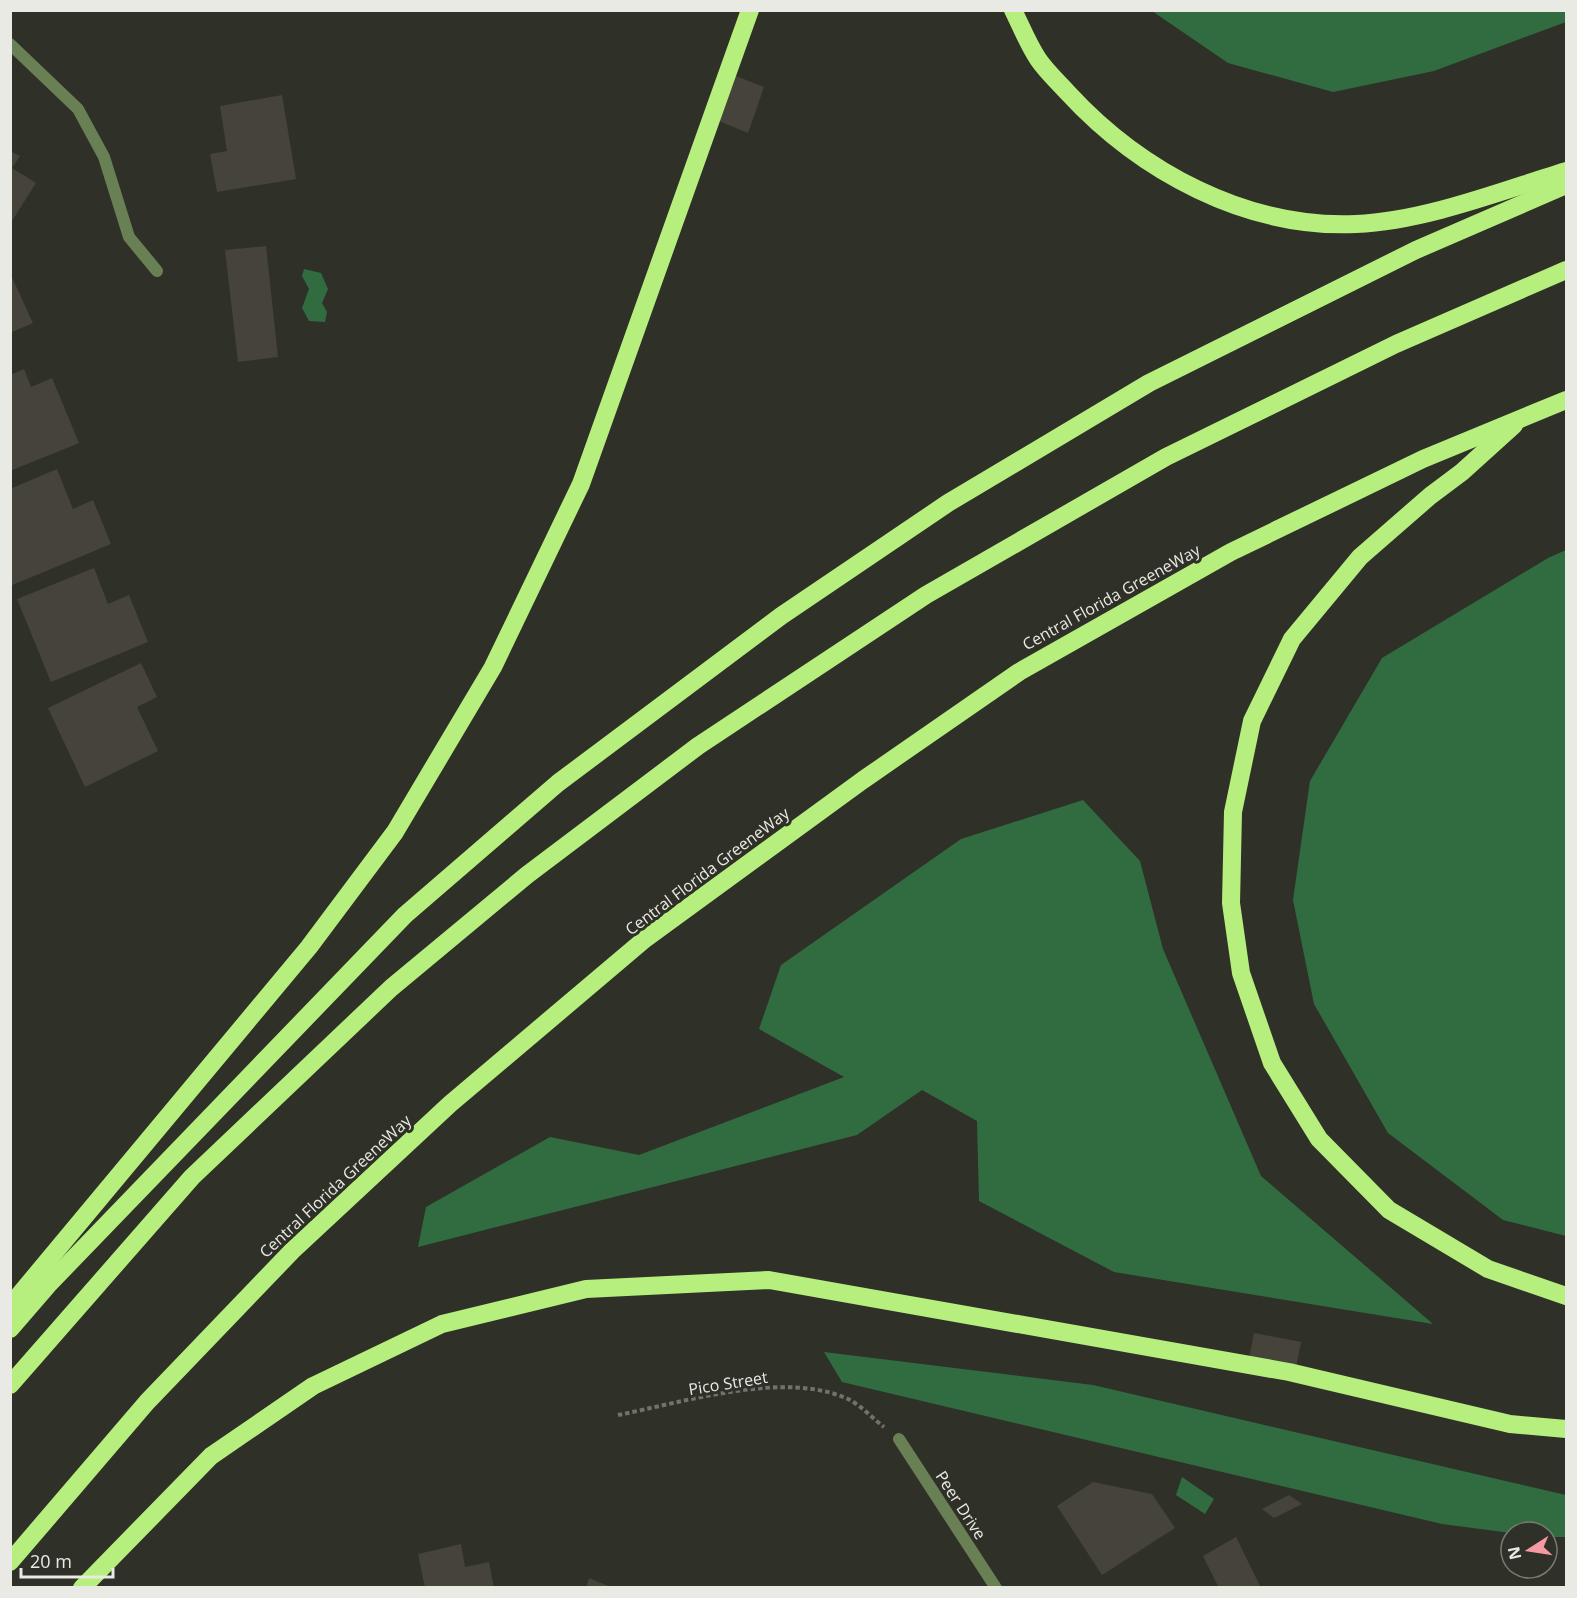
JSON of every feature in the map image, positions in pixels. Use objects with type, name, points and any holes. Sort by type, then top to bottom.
[{"type":"highway","points":[[10,1306],[309,947],[395,832],[493,667],[581,484],[750,10]]},
{"type":"highway","points":[[1013,10],[1038,60],[1097,125],[1176,181],[1261,214],[1311,224],[1357,224],[1418,214],[1566,171]]},
{"type":"highway","points":[[10,1329],[57,1277],[405,915],[558,783],[781,616],[948,503],[1149,383],[1416,250],[1566,184]]},
{"type":"highway","points":[[10,1385],[192,1177],[391,988],[527,875],[698,746],[926,595],[1156,463],[1396,344],[1566,270]]},
{"type":"highway","name":"Central Florida GreeneWay","points":[[10,1562],[147,1402],[292,1251],[450,1104],[645,939],[863,780],[1020,672],[1231,552],[1423,459],[1566,400]]},
{"type":"highway","points":[[1524,416],[1462,472],[1430,496],[1360,557],[1292,639],[1252,721],[1233,812],[1231,903],[1241,973],[1272,1063],[1319,1139],[1389,1210],[1488,1269],[1566,1296]]},
{"type":"highway","points":[[82,1587],[211,1456],[313,1386],[442,1324],[586,1289],[769,1280],[1289,1372],[1510,1424],[1566,1429]]},
{"type":"street","points":[[10,44],[78,109],[104,157],[129,237],[157,271]]},
{"type":"street","name":"Peer Drive","points":[[899,1439],[996,1587]]},
{"type":"path","name":"Pico Street","points":[[618,1415],[761,1387],[807,1387],[849,1399],[899,1439]]},
{"type":"shaded area","points":[[1566,10],[1566,22],[1434,71],[1333,92],[1228,63],[1152,11]]},
{"type":"shaded area","points":[[304,269],[321,273],[328,289],[322,303],[327,312],[325,322],[309,321],[302,308],[309,289],[302,276]]},
{"type":"shaded area","points":[[1566,550],[1566,1236],[1503,1220],[1388,1133],[1314,1004],[1293,900],[1310,781],[1382,658],[1548,558]]},
{"type":"shaded area","points":[[1083,800],[1140,861],[1163,949],[1261,1176],[1433,1324],[1114,1272],[979,1201],[977,1121],[922,1090],[857,1135],[418,1247],[426,1207],[550,1137],[639,1155],[844,1077],[759,1029],[781,965],[961,839]]},
{"type":"shaded area","points":[[824,1352],[1093,1385],[1566,1495],[1566,1537],[1559,1537],[1559,1520],[1499,1520],[1499,1531],[1442,1524],[842,1382]]},
{"type":"shaded area","points":[[1182,1477],[1214,1499],[1205,1514],[1176,1495]]},
{"type":"building","points":[[736,76],[764,87],[748,133],[719,121]]},
{"type":"building","points":[[282,95],[296,179],[217,192],[210,154],[227,151],[220,106]]},
{"type":"building","points":[[10,151],[20,156],[12,168],[36,183],[10,224]]},
{"type":"building","points":[[266,246],[278,357],[238,362],[225,250]]},
{"type":"building","points":[[10,273],[33,323],[10,333]]},
{"type":"building","points":[[24,369],[31,387],[52,378],[79,443],[10,471],[10,375]]},
{"type":"building","points":[[57,469],[73,509],[93,500],[111,544],[10,586],[10,489]]},
{"type":"building","points":[[94,568],[108,604],[129,595],[148,642],[51,682],[17,599]]},
{"type":"building","points":[[141,663],[157,697],[137,707],[158,751],[85,787],[48,708]]},
{"type":"building","points":[[1254,1333],[1301,1342],[1295,1373],[1248,1364]]},
{"type":"building","points":[[1093,1482],[1152,1494],[1175,1528],[1102,1575],[1057,1506]]},
{"type":"building","points":[[1289,1495],[1302,1504],[1274,1518],[1262,1509]]},
{"type":"building","points":[[1236,1537],[1261,1588],[1219,1588],[1203,1556]]},
{"type":"building","points":[[461,1544],[465,1567],[489,1562],[494,1588],[425,1588],[418,1554]]},
{"type":"building","points":[[589,1578],[611,1587],[611,1588],[586,1588]]}]
